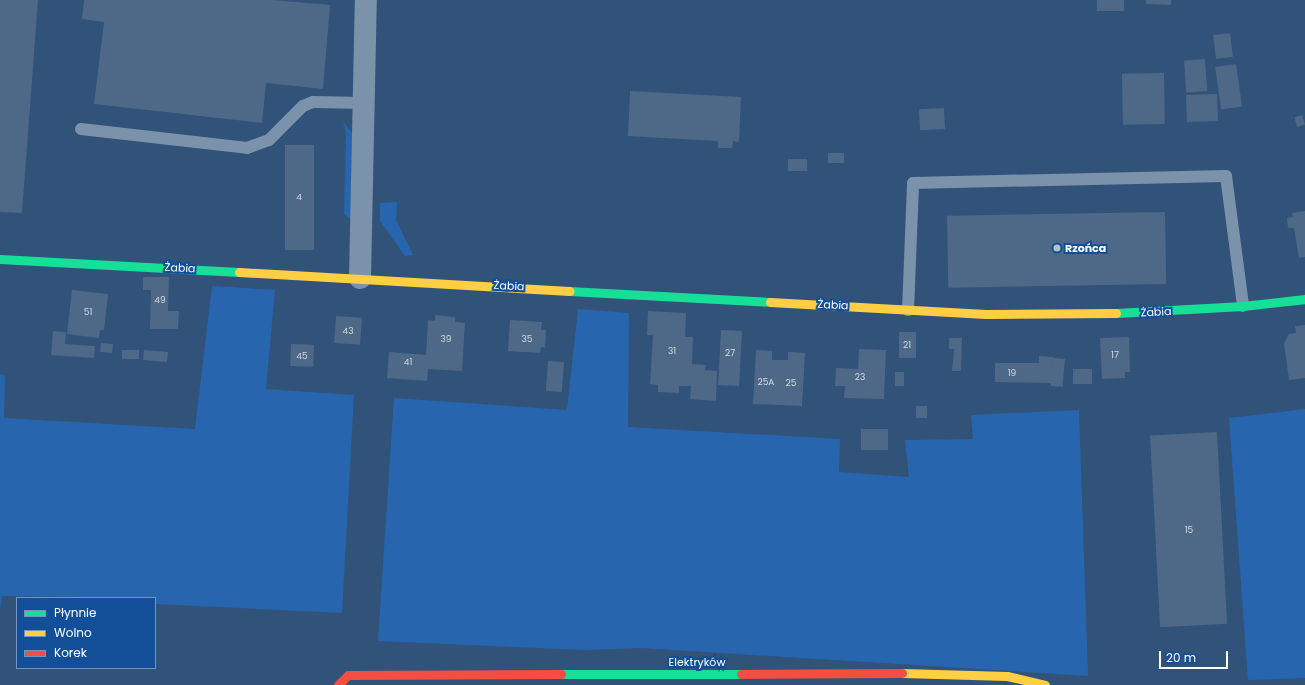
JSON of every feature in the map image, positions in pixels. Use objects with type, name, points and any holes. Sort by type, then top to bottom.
[{"type":"street","points":[[360,278],[366,0]]},
{"type":"street","name":"Żabia","points":[[0,259],[986,314],[1064,315],[1143,313],[1243,306],[1305,299]]},
{"type":"street","name":"Elektryków","points":[[338,685],[348,675],[939,673],[1006,676],[1045,685]]},
{"type":"lane","points":[[81,129],[247,148],[269,140],[303,106],[313,102],[364,104]]},
{"type":"lane","points":[[908,310],[913,183],[1226,176],[1243,306]]},
{"type":"shaded area","points":[[343,121],[352,133],[351,220],[344,214],[346,134]]},
{"type":"shaded area","points":[[397,202],[396,220],[413,255],[405,256],[380,221],[380,203]]},
{"type":"shaded area","points":[[212,286],[275,290],[266,389],[354,395],[342,613],[156,604],[156,597],[2,596],[0,611],[0,374],[5,375],[4,418],[195,429]]},
{"type":"shaded area","points":[[578,309],[629,313],[628,427],[840,439],[839,472],[909,477],[905,440],[973,439],[971,415],[1079,410],[1088,676],[641,648],[585,650],[378,641],[394,398],[567,410]]},
{"type":"shaded area","points":[[1305,409],[1305,678],[1248,680],[1229,418]]},
{"type":"building","points":[[0,0],[38,0],[22,213],[0,212]]},
{"type":"building","points":[[84,0],[272,0],[330,5],[323,89],[266,83],[262,123],[94,104],[104,22],[82,19]]},
{"type":"building","points":[[1097,0],[1124,0],[1124,11],[1097,11]]},
{"type":"building","points":[[1146,0],[1171,0],[1171,5],[1146,4]]},
{"type":"building","points":[[1230,33],[1233,57],[1216,59],[1213,35]]},
{"type":"building","points":[[1205,59],[1207,91],[1186,92],[1184,60]]},
{"type":"building","points":[[1236,64],[1242,107],[1221,110],[1215,67]]},
{"type":"building","points":[[1164,73],[1165,124],[1123,125],[1122,74]]},
{"type":"building","points":[[630,91],[741,97],[739,142],[733,141],[732,148],[718,148],[718,141],[628,136]]},
{"type":"building","points":[[1217,94],[1218,121],[1187,122],[1186,95]]},
{"type":"building","points":[[944,108],[945,129],[920,130],[919,109]]},
{"type":"building","points":[[1302,115],[1305,125],[1297,127],[1294,117]]},
{"type":"building","points":[[285,145],[314,145],[314,250],[285,250]]},
{"type":"building","points":[[828,153],[844,153],[844,163],[828,163]]},
{"type":"building","points":[[788,159],[807,159],[807,171],[788,171]]},
{"type":"building","points":[[1305,211],[1305,257],[1299,258],[1294,228],[1288,228],[1287,218],[1293,217],[1292,213]]},
{"type":"building","name":"Rzońca","points":[[1165,212],[1166,284],[948,288],[947,216]]},
{"type":"building","points":[[143,277],[169,277],[168,311],[179,311],[178,329],[150,329],[151,290],[143,290]]},
{"type":"building","points":[[72,290],[108,294],[104,330],[100,330],[99,338],[67,334]]},
{"type":"building","points":[[648,311],[686,313],[685,337],[693,337],[692,364],[706,365],[705,370],[717,371],[716,401],[690,399],[691,386],[679,386],[679,393],[658,392],[658,385],[650,384],[653,335],[647,335]]},
{"type":"building","points":[[435,315],[455,317],[455,322],[465,323],[462,371],[428,369],[427,381],[387,378],[389,352],[426,355],[428,320],[435,321]]},
{"type":"building","points":[[336,316],[362,318],[360,345],[334,343]]},
{"type":"building","points":[[510,320],[542,322],[541,330],[546,330],[545,348],[541,347],[540,353],[508,351]]},
{"type":"building","points":[[1305,325],[1305,378],[1289,380],[1284,343],[1289,334],[1296,333],[1295,326]]},
{"type":"building","points":[[721,330],[742,331],[739,386],[718,385]]},
{"type":"building","points":[[53,331],[66,332],[65,344],[95,346],[94,358],[51,355]]},
{"type":"building","points":[[899,332],[916,332],[916,358],[899,358]]},
{"type":"building","points":[[1129,337],[1130,372],[1125,372],[1125,378],[1102,379],[1100,338]]},
{"type":"building","points":[[949,338],[962,338],[961,371],[952,371],[954,349],[949,349]]},
{"type":"building","points":[[101,343],[113,344],[112,353],[100,352]]},
{"type":"building","points":[[291,344],[314,345],[313,367],[290,366]]},
{"type":"building","points":[[859,349],[886,350],[884,399],[844,398],[845,386],[835,386],[836,368],[858,369]]},
{"type":"building","points":[[122,350],[139,350],[139,359],[122,359]]},
{"type":"building","points":[[144,350],[168,352],[167,362],[143,360]]},
{"type":"building","points":[[756,350],[772,351],[772,360],[788,360],[788,352],[805,353],[802,406],[753,404]]},
{"type":"building","points":[[1039,356],[1053,357],[1052,383],[995,382],[995,363],[1039,363]]},
{"type":"building","points":[[1053,358],[1065,359],[1063,387],[1051,386]]},
{"type":"building","points":[[548,361],[564,362],[562,392],[546,391]]},
{"type":"building","points":[[1073,369],[1092,369],[1092,384],[1073,384]]},
{"type":"building","points":[[895,372],[904,372],[904,386],[895,386]]},
{"type":"building","points":[[916,406],[927,406],[927,418],[916,418]]},
{"type":"building","points":[[861,429],[888,429],[888,450],[861,450]]},
{"type":"building","points":[[1217,432],[1227,624],[1160,627],[1150,436]]},
{"type":"traffic: fast","points":[[0,259],[239,272]]},
{"type":"traffic: fast","points":[[569,291],[770,302]]},
{"type":"traffic: fast","points":[[1116,313],[1243,306],[1305,299]]},
{"type":"traffic: fast","points":[[561,674],[741,674]]},
{"type":"traffic: slow","points":[[239,272],[569,291]]},
{"type":"traffic: slow","points":[[770,302],[986,314],[1116,313]]},
{"type":"traffic: slow","points":[[902,673],[1007,676],[1045,685]]},
{"type":"traffic: jam","points":[[741,674],[902,673]]},
{"type":"traffic: jam","points":[[338,685],[348,675],[561,674]]},
{"type":"place","name":"Rzońca","points":[[1057,248]]}]
